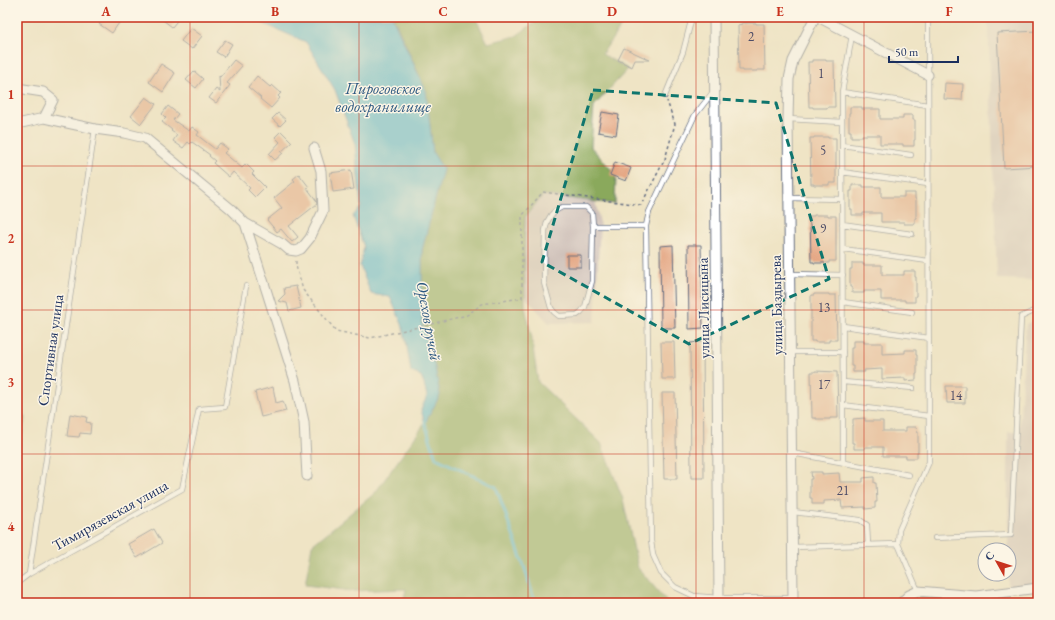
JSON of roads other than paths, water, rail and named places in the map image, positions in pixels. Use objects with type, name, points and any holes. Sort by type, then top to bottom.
[{"type":"street","name":"улица Лисицына","points":[[714,17],[719,598]]},
{"type":"street","points":[[816,17],[928,75]]},
{"type":"street","name":"улица Баздырева","points":[[793,600],[788,119],[789,79],[793,61],[816,17]]},
{"type":"street","points":[[17,88],[43,92],[53,100],[44,118]]},
{"type":"street","points":[[17,124],[44,118],[145,138],[245,223],[289,250],[296,251],[301,249],[310,238],[323,211],[321,171],[314,148]]},
{"type":"street","points":[[245,223],[295,381],[304,422],[307,476]]},
{"type":"street","points":[[901,603],[909,595],[918,592],[976,596],[1038,588]]},
{"type":"lane","points":[[665,96],[683,52],[691,21],[694,17]]},
{"type":"lane","points":[[918,592],[898,544],[899,530],[929,462],[928,17]]},
{"type":"lane","points":[[844,462],[842,92],[852,35]]},
{"type":"lane","points":[[714,91],[695,115],[649,212],[646,226],[651,541],[653,555],[660,574],[675,587],[694,596],[793,600]]},
{"type":"lane","points":[[842,92],[928,105]]},
{"type":"lane","points":[[788,119],[842,122]]},
{"type":"lane","name":"Спортивная улица","points":[[29,574],[95,129]]},
{"type":"lane","points":[[842,145],[911,155]]},
{"type":"lane","points":[[842,172],[928,184]]},
{"type":"lane","points":[[789,198],[842,199]]},
{"type":"lane","points":[[562,207],[586,207],[592,213],[593,226],[592,281],[585,307],[577,315],[559,316],[551,308],[544,283],[545,231],[547,222],[555,211],[562,207]]},
{"type":"lane","points":[[842,224],[912,234]]},
{"type":"lane","points":[[593,226],[646,226]]},
{"type":"lane","points":[[842,249],[928,261]]},
{"type":"lane","points":[[790,274],[843,275]]},
{"type":"lane","name":"Тимирязевская улица","points":[[17,583],[29,574],[182,489],[199,409],[225,407],[246,286]]},
{"type":"lane","points":[[843,302],[912,312]]},
{"type":"lane","points":[[935,538],[1011,535],[1021,317],[1038,309]]},
{"type":"lane","points":[[843,326],[929,338]]},
{"type":"lane","points":[[791,352],[843,352]]},
{"type":"lane","points":[[843,382],[913,388]]},
{"type":"lane","points":[[843,405],[929,416]]},
{"type":"lane","points":[[792,453],[909,474]]},
{"type":"lane","points":[[792,512],[860,520],[867,525],[868,545]]},
{"type":"lane","points":[[793,546],[898,544]]},
{"type":"lane","points":[[976,596],[984,603]]},
{"type":"water","name":"Пироговское водохранилище","points":[[248,17],[392,17],[426,91],[433,153],[443,169],[422,250],[422,323],[435,368],[440,395],[425,423],[421,410],[427,396],[421,376],[411,372],[402,324],[390,297],[371,294],[360,266],[364,247],[353,216],[361,207],[355,144],[335,90],[306,42]]},
{"type":"waterway","name":"Орехов ручей","points":[[425,420],[436,458],[496,487],[525,569],[535,603]]}]
